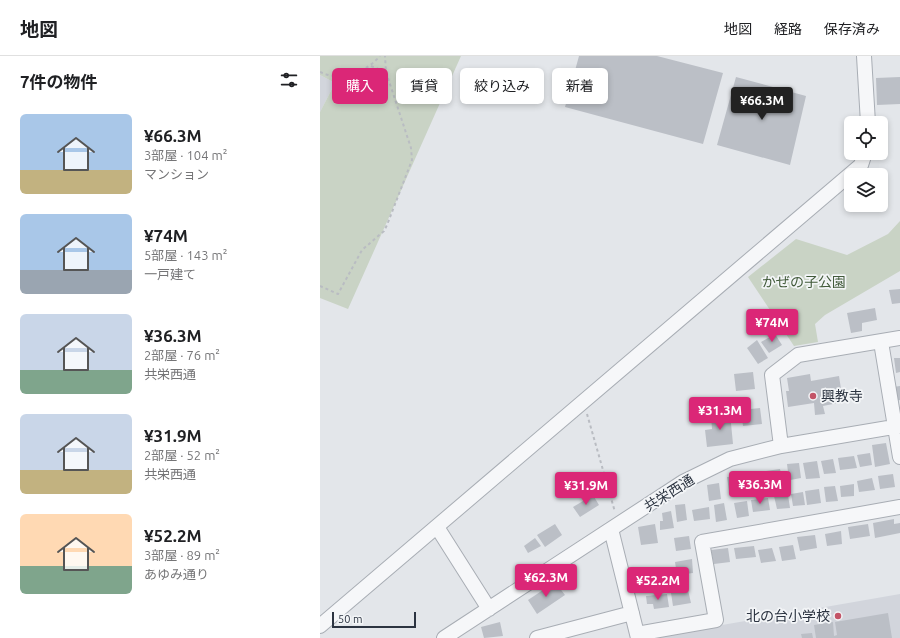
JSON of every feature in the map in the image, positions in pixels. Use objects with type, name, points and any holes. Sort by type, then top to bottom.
[{"type":"street","points":[[864,56],[868,116]]},
{"type":"street","points":[[320,626],[861,165],[863,160]]},
{"type":"street","points":[[781,446],[772,375],[798,355],[900,338]]},
{"type":"street","points":[[881,342],[898,427],[900,457]]},
{"type":"street","name":"共栄西通","points":[[444,638],[683,482],[730,459],[781,446],[898,427]]},
{"type":"street","points":[[615,527],[638,636],[716,620],[702,542],[900,507]]},
{"type":"street","points":[[437,527],[489,609]]},
{"type":"street","points":[[537,638],[556,636],[632,613]]},
{"type":"path","points":[[320,72],[329,76],[346,76],[371,66],[380,56]]},
{"type":"path","points":[[385,56],[386,68]]},
{"type":"path","points":[[371,66],[376,68]]},
{"type":"path","points":[[320,286],[338,294],[362,250],[384,231],[412,160],[411,148],[388,78]]},
{"type":"path","points":[[583,402],[615,527]]},
{"type":"shaded area","points":[[320,75],[332,81],[332,89],[320,112]]},
{"type":"shaded area","name":"北の台小学校","points":[[900,594],[900,638],[652,638],[653,637]]},
{"type":"green space","points":[[320,56],[461,56],[452,76],[452,68],[396,68],[396,104],[440,104],[348,309],[320,298],[320,112],[332,89],[332,104],[388,104],[388,68],[332,68],[332,81],[320,75]]},
{"type":"green space","name":"かぜの子公園","points":[[900,221],[900,271],[825,315],[815,324],[818,342],[794,346],[748,277],[796,239],[847,255],[888,234]]},
{"type":"building","points":[[579,56],[657,56],[723,73],[703,144],[565,107],[566,104],[608,104],[608,68],[576,68]]},
{"type":"building","points":[[736,77],[806,96],[790,165],[717,145]]},
{"type":"building","points":[[900,77],[900,104],[877,105],[876,78]]},
{"type":"building","points":[[900,289],[900,303],[892,304],[889,290]]},
{"type":"building","points":[[875,308],[877,320],[862,323],[862,331],[851,333],[847,313]]},
{"type":"building","points":[[775,334],[782,345],[769,353],[761,342]]},
{"type":"building","points":[[757,340],[768,358],[758,364],[747,348]]},
{"type":"building","points":[[894,358],[900,358],[900,372],[896,373]]},
{"type":"building","points":[[753,372],[755,389],[736,391],[734,374]]},
{"type":"building","points":[[810,374],[811,381],[839,376],[843,402],[823,406],[825,414],[815,415],[814,403],[788,407],[786,391],[789,391],[787,378]]},
{"type":"building","points":[[900,386],[900,400],[896,401],[893,387]]},
{"type":"building","points":[[760,408],[762,424],[743,426],[741,410]]},
{"type":"building","points":[[730,413],[733,444],[707,447],[705,430],[712,429],[711,416]]},
{"type":"building","points":[[886,443],[890,464],[875,467],[872,445]]},
{"type":"building","points":[[870,453],[872,465],[860,467],[857,455]]},
{"type":"building","points":[[854,456],[857,468],[840,470],[838,458]]},
{"type":"building","points":[[833,459],[836,473],[824,474],[821,461]]},
{"type":"building","points":[[817,461],[820,478],[806,479],[803,463]]},
{"type":"building","points":[[799,463],[801,478],[785,481],[784,472],[788,472],[787,464]]},
{"type":"building","points":[[780,469],[783,482],[768,484],[766,471]]},
{"type":"building","points":[[750,472],[758,472],[759,479],[762,478],[764,486],[751,487]]},
{"type":"building","points":[[893,474],[895,487],[880,489],[878,476]]},
{"type":"building","points":[[742,476],[744,489],[729,491],[727,477]]},
{"type":"building","points":[[872,478],[875,490],[859,492],[857,481]]},
{"type":"building","points":[[719,483],[721,499],[709,501],[707,485]]},
{"type":"building","points":[[854,484],[854,496],[841,497],[840,486]]},
{"type":"building","points":[[835,486],[838,501],[826,502],[824,487]]},
{"type":"building","points":[[819,489],[821,503],[807,505],[805,491]]},
{"type":"building","points":[[803,492],[805,505],[793,506],[791,494]]},
{"type":"building","points":[[593,495],[599,505],[580,517],[573,507]]},
{"type":"building","points":[[788,495],[790,508],[777,509],[774,496]]},
{"type":"building","points":[[768,498],[770,510],[753,512],[751,500]]},
{"type":"building","points":[[747,501],[749,516],[737,518],[734,503]]},
{"type":"building","points":[[724,503],[727,520],[716,522],[714,505]]},
{"type":"building","points":[[685,504],[687,520],[677,522],[675,505]]},
{"type":"building","points":[[709,507],[710,519],[694,521],[692,510]]},
{"type":"building","points":[[671,511],[674,528],[660,530],[660,521],[663,521],[662,513]]},
{"type":"building","points":[[894,519],[894,524],[900,523],[900,533],[875,538],[873,523]]},
{"type":"building","points":[[555,524],[562,535],[545,547],[537,535]]},
{"type":"building","points":[[655,524],[658,543],[641,545],[638,527]]},
{"type":"building","points":[[868,524],[870,536],[850,539],[848,527]]},
{"type":"building","points":[[841,531],[842,544],[827,546],[825,534]]},
{"type":"building","points":[[815,535],[817,548],[800,551],[797,537]]},
{"type":"building","points":[[689,536],[691,549],[676,551],[674,538]]},
{"type":"building","points":[[535,538],[541,546],[528,553],[524,546]]},
{"type":"building","points":[[793,545],[796,559],[782,561],[779,547]]},
{"type":"building","points":[[754,546],[756,557],[736,559],[734,548]]},
{"type":"building","points":[[728,548],[730,562],[714,564],[711,550]]},
{"type":"building","points":[[772,548],[776,561],[761,563],[758,550]]},
{"type":"building","points":[[692,559],[693,573],[677,575],[675,562]]},
{"type":"building","points":[[648,568],[651,581],[634,584],[633,571]]},
{"type":"building","points":[[555,582],[565,595],[537,614],[528,600]]},
{"type":"building","points":[[688,590],[691,603],[673,606],[671,593]]},
{"type":"building","points":[[667,594],[669,607],[654,609],[653,604],[647,604],[646,596]]},
{"type":"building","points":[[888,613],[892,638],[816,638],[814,625],[833,622],[834,636],[837,635],[835,622]]},
{"type":"building","points":[[500,622],[503,636],[484,638],[481,627]]},
{"type":"building","points":[[812,633],[813,638],[802,638],[801,634]]},
{"type":"place","name":"興教寺","points":[[813,396]]},
{"type":"place","name":"北の台小学校","points":[[838,616]]}]
